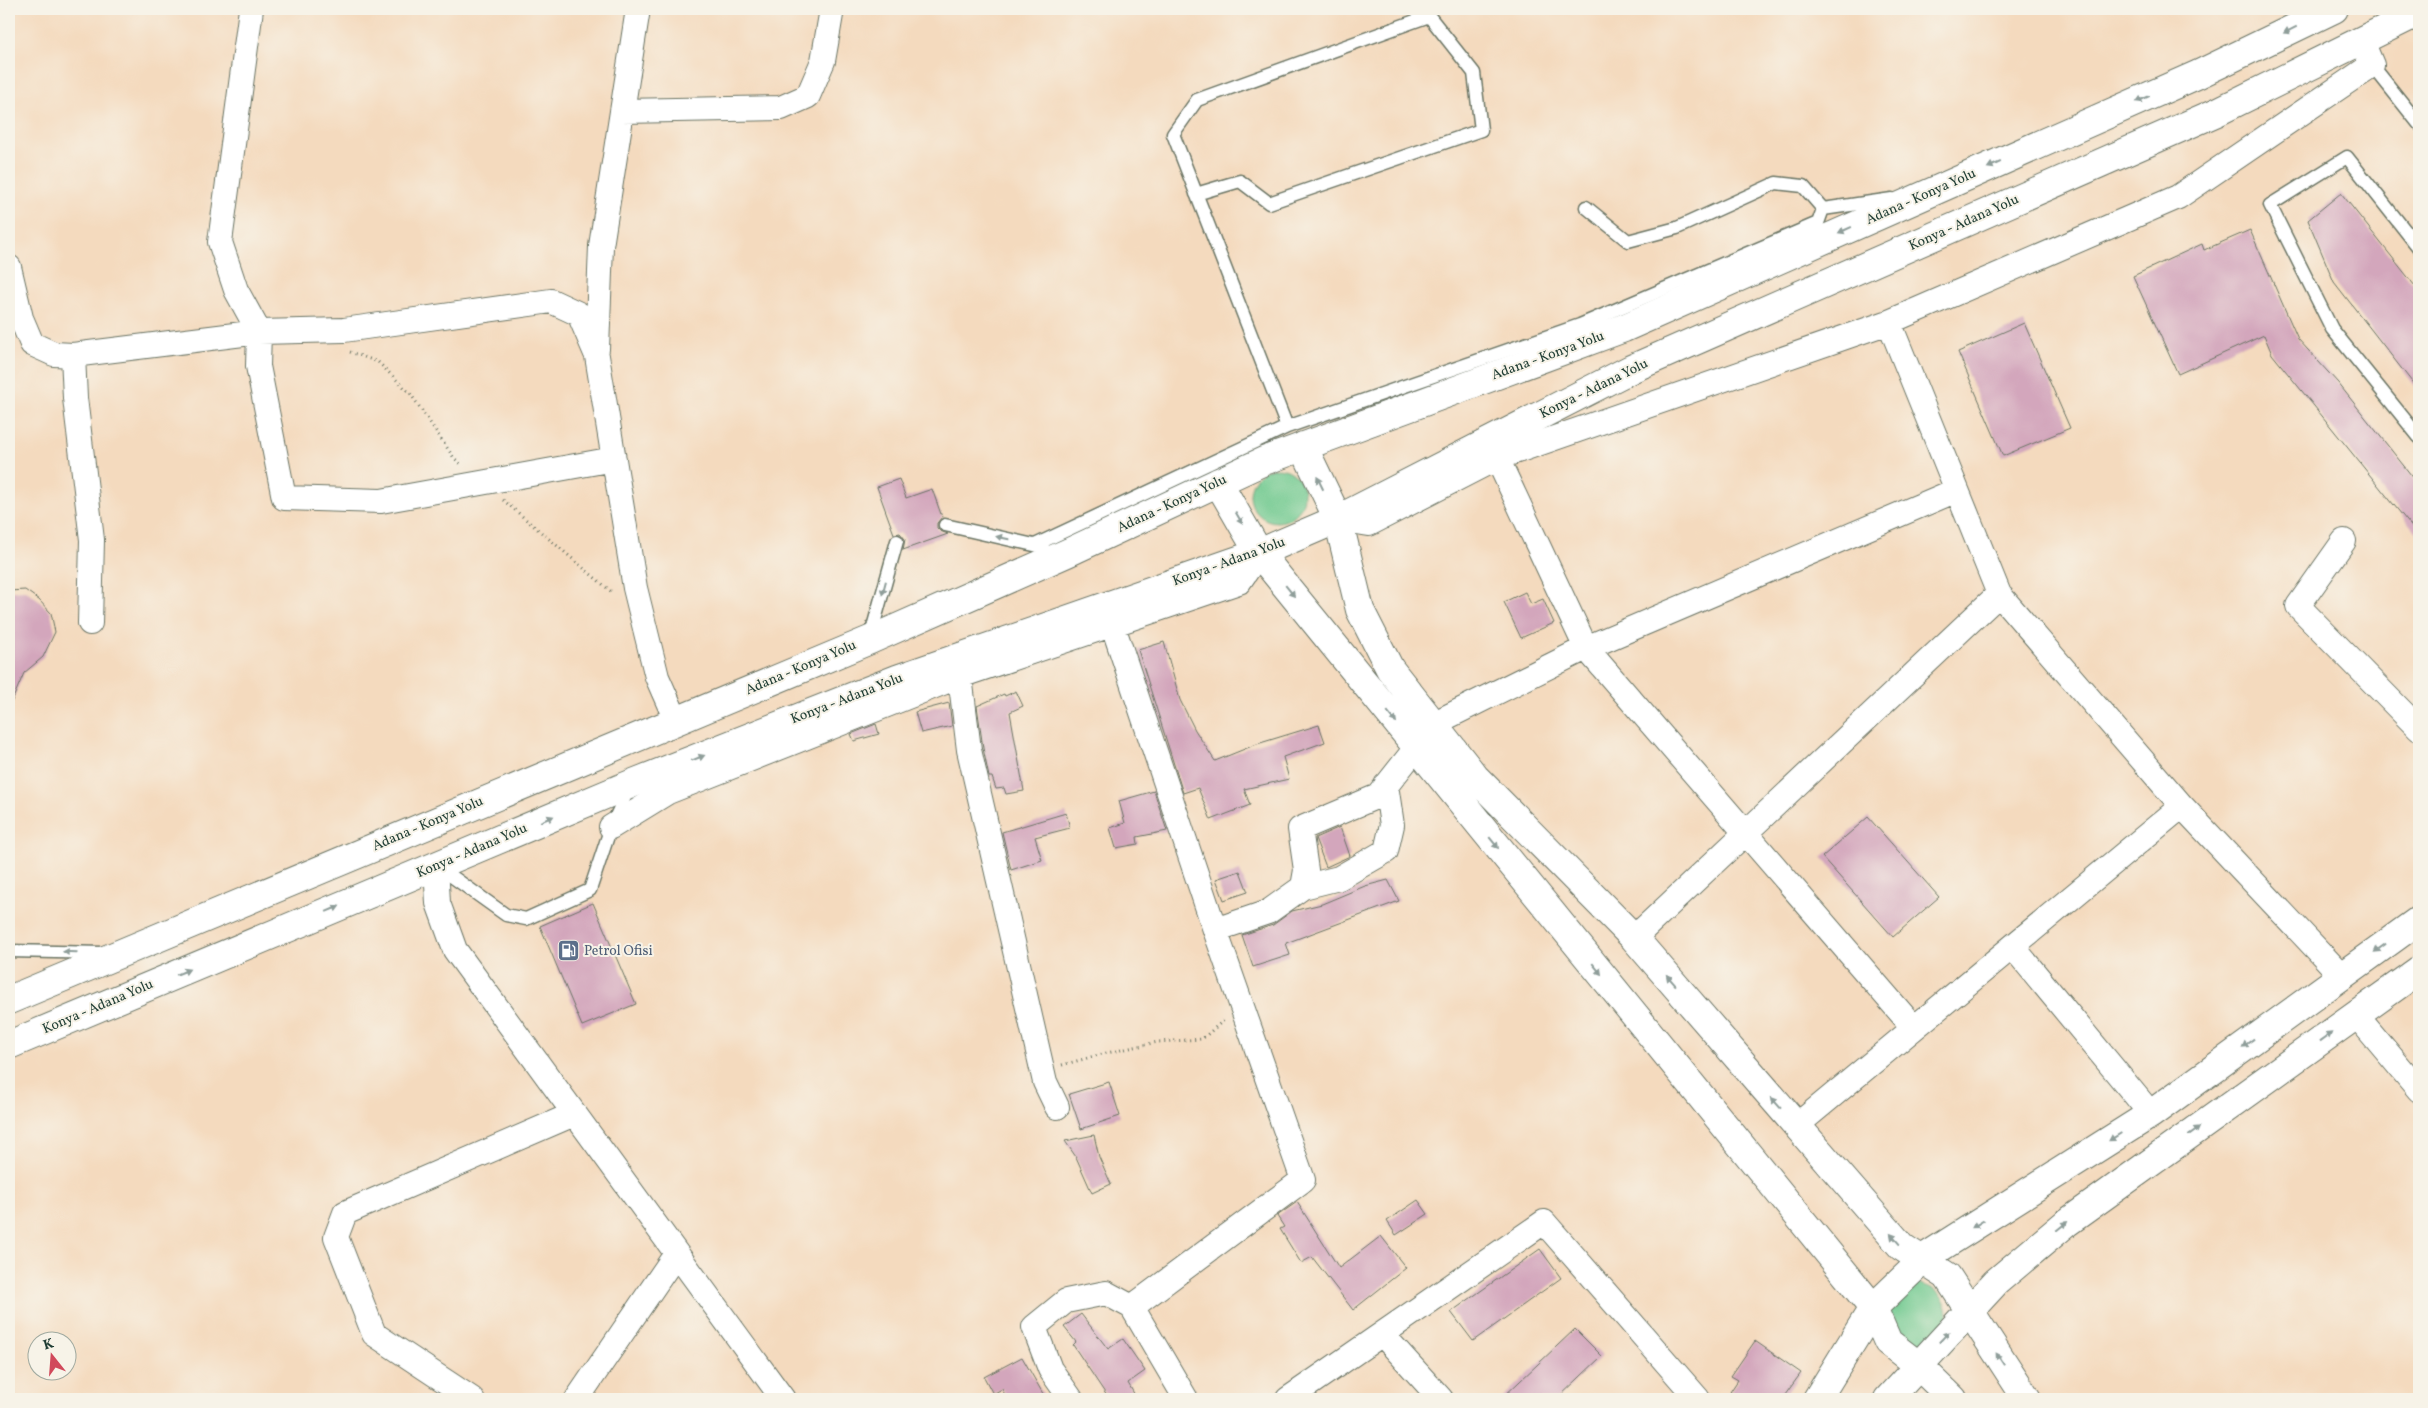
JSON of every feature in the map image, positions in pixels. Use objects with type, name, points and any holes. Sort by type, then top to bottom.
[{"type":"main road","name":"Adana - Konya Yolu","points":[[9,1000],[870,640],[1067,553],[1264,461],[1295,437],[1624,328],[2199,74],[2334,9]]},
{"type":"main road","name":"Konya - Adana Yolu","points":[[9,1045],[631,784],[897,679],[1259,553],[1338,519],[1631,369],[2373,45],[2419,12]]},
{"type":"main road","points":[[1295,437],[1338,519],[1360,610],[1390,669],[1475,777],[1634,938],[1902,1247],[1947,1276],[2027,1399]]},
{"type":"main road","points":[[1218,482],[1259,553],[1873,1308],[1888,1342],[1919,1366],[1953,1399]]},
{"type":"main road","points":[[1817,1399],[1873,1308],[1923,1260],[2151,1114],[2419,920]]},
{"type":"main road","points":[[1888,1399],[1996,1282],[2065,1224],[2419,970]]},
{"type":"street","points":[[251,9],[220,242],[236,290],[259,332],[258,366],[284,498],[381,501],[614,459]]},
{"type":"street","points":[[638,9],[601,246],[597,356],[635,588],[657,677],[676,720]]},
{"type":"street","points":[[622,111],[781,108],[808,96],[823,61],[832,9]]},
{"type":"street","points":[[1338,519],[1370,524],[1497,458],[1890,322],[2178,198],[2373,45]]},
{"type":"street","points":[[9,267],[21,318],[32,344],[54,354],[73,355],[259,332],[344,330],[551,301],[579,314],[597,356]]},
{"type":"street","points":[[1890,322],[1999,594],[2182,806],[2342,976]]},
{"type":"street","points":[[73,355],[75,398],[92,540],[90,623]]},
{"type":"street","points":[[1497,458],[1586,648],[1914,1028]]},
{"type":"street","points":[[1433,724],[1586,648],[1957,490]]},
{"type":"street","points":[[2344,541],[2298,606],[2419,730]]},
{"type":"street","points":[[611,827],[668,792],[960,676],[1112,623],[1239,582],[1259,553]]},
{"type":"street","points":[[1634,938],[1999,594]]},
{"type":"street","points":[[1112,623],[1214,930],[1302,1180],[1132,1307]]},
{"type":"street","points":[[960,676],[969,750],[1042,1071],[1057,1107]]},
{"type":"street","points":[[1303,887],[1306,870],[1300,829],[1378,796],[1416,748]]},
{"type":"street","points":[[1214,930],[1268,912],[1303,887],[1339,878],[1386,851],[1392,825],[1386,785]]},
{"type":"street","points":[[1796,1126],[2182,806]]},
{"type":"street","points":[[436,866],[438,903],[455,950],[783,1399]]},
{"type":"street","points":[[2013,947],[2151,1114]]},
{"type":"street","points":[[2356,1015],[2419,1090]]},
{"type":"street","points":[[472,1399],[374,1334],[336,1237],[345,1213],[574,1114]]},
{"type":"street","points":[[1288,1399],[1544,1222],[1698,1399]]},
{"type":"street","points":[[577,1399],[676,1254]]},
{"type":"street","points":[[1071,1399],[1050,1369],[1034,1327],[1066,1301],[1106,1293],[1132,1307],[1186,1399]]},
{"type":"street","points":[[1382,1334],[1441,1399]]},
{"type":"lane","points":[[1196,194],[1240,180],[1269,203],[1482,130],[1474,73],[1429,16],[1198,100],[1173,134],[1196,194],[1295,437]]},
{"type":"lane","points":[[2373,45],[2419,124]]},
{"type":"lane","points":[[2419,248],[2347,157],[2270,205],[2332,328],[2419,437]]},
{"type":"lane","points":[[1586,207],[1628,241],[1677,228],[1776,183],[1803,186],[1823,209]]},
{"type":"lane","points":[[1823,209],[1927,194]]},
{"type":"lane","points":[[1035,545],[1295,437],[1580,325],[1818,223],[1823,209]]},
{"type":"lane","points":[[945,525],[1067,553]]},
{"type":"lane","points":[[870,640],[897,541]]},
{"type":"lane","points":[[436,866],[506,915],[526,919],[590,890],[611,827],[631,784]]},
{"type":"lane","points":[[9,951],[118,954]]},
{"type":"path","points":[[1042,1071],[1102,1054],[1149,1044],[1202,1039],[1242,1006]]},
{"type":"green space","points":[[1277,468],[1287,470],[1296,476],[1302,485],[1304,495],[1302,505],[1296,514],[1287,520],[1277,522],[1267,520],[1258,514],[1252,505],[1250,495],[1252,485],[1258,476],[1267,470]]},
{"type":"green space","points":[[1920,1284],[1932,1288],[1941,1295],[1948,1311],[1948,1318],[1922,1343],[1908,1340],[1898,1334],[1892,1325],[1890,1315],[1892,1304],[1898,1295],[1907,1288]]},
{"type":"building","points":[[2341,193],[2419,291],[2419,391],[2334,282],[2308,220]]},
{"type":"building","points":[[2250,230],[2298,339],[2338,383],[2419,485],[2419,536],[2272,354],[2264,335],[2178,374],[2133,276],[2202,244],[2204,250]]},
{"type":"building","points":[[2024,323],[2070,428],[2003,456],[1958,352]]},
{"type":"building","points":[[899,479],[906,498],[932,489],[942,517],[937,523],[937,528],[948,534],[903,550],[905,539],[900,533],[894,534],[877,487]]},
{"type":"building","points":[[25,590],[39,600],[51,613],[55,632],[43,657],[24,673],[9,708],[9,591]]},
{"type":"building","points":[[1525,592],[1531,604],[1543,599],[1554,623],[1521,638],[1504,602]]},
{"type":"building","points":[[1164,642],[1180,700],[1195,730],[1215,761],[1257,744],[1319,725],[1325,742],[1283,757],[1289,779],[1244,789],[1250,805],[1211,820],[1198,788],[1183,793],[1138,650]]},
{"type":"building","points":[[1016,691],[1023,706],[1010,712],[1024,791],[1006,794],[1004,788],[996,789],[992,777],[989,777],[977,706],[1004,694],[1005,696]]},
{"type":"building","points":[[949,703],[952,726],[921,733],[915,712]]},
{"type":"building","points":[[876,724],[879,734],[854,741],[851,734]]},
{"type":"building","points":[[1154,791],[1167,831],[1137,837],[1138,844],[1116,848],[1110,828],[1125,823],[1119,801]]},
{"type":"building","points":[[1066,813],[1070,828],[1035,837],[1042,860],[1011,870],[1002,832]]},
{"type":"building","points":[[1868,817],[1939,897],[1893,937],[1822,857]]},
{"type":"building","points":[[1340,827],[1350,856],[1326,867],[1315,838]]},
{"type":"building","points":[[1240,871],[1248,892],[1224,900],[1216,879]]},
{"type":"building","points":[[1388,880],[1399,901],[1286,943],[1290,955],[1253,967],[1242,935],[1273,925],[1292,911],[1322,904],[1365,886]]},
{"type":"building","points":[[593,903],[636,1004],[582,1026],[540,926]]},
{"type":"building","points":[[1109,1082],[1120,1116],[1081,1129],[1069,1094]]},
{"type":"building","points":[[1094,1135],[1099,1157],[1111,1184],[1092,1193],[1076,1157],[1065,1141]]},
{"type":"building","points":[[1418,1200],[1428,1214],[1396,1235],[1387,1221]]},
{"type":"building","points":[[1297,1202],[1339,1268],[1381,1236],[1406,1268],[1353,1310],[1312,1257],[1301,1263],[1280,1229],[1284,1227],[1277,1216]]},
{"type":"building","points":[[1540,1249],[1561,1278],[1473,1341],[1451,1312]]},
{"type":"building","points":[[1081,1314],[1108,1349],[1123,1339],[1145,1371],[1128,1383],[1137,1399],[1109,1399],[1073,1345],[1076,1342],[1064,1327]]},
{"type":"building","points":[[1575,1329],[1602,1356],[1557,1399],[1501,1399]]},
{"type":"building","points":[[1755,1341],[1801,1373],[1782,1399],[1741,1399],[1730,1392],[1738,1380],[1731,1376]]},
{"type":"building","points":[[1022,1357],[1046,1399],[1007,1399],[1002,1389],[993,1394],[984,1377]]},
{"type":"place","name":"Petrol Ofisi","points":[[568,951]]}]
